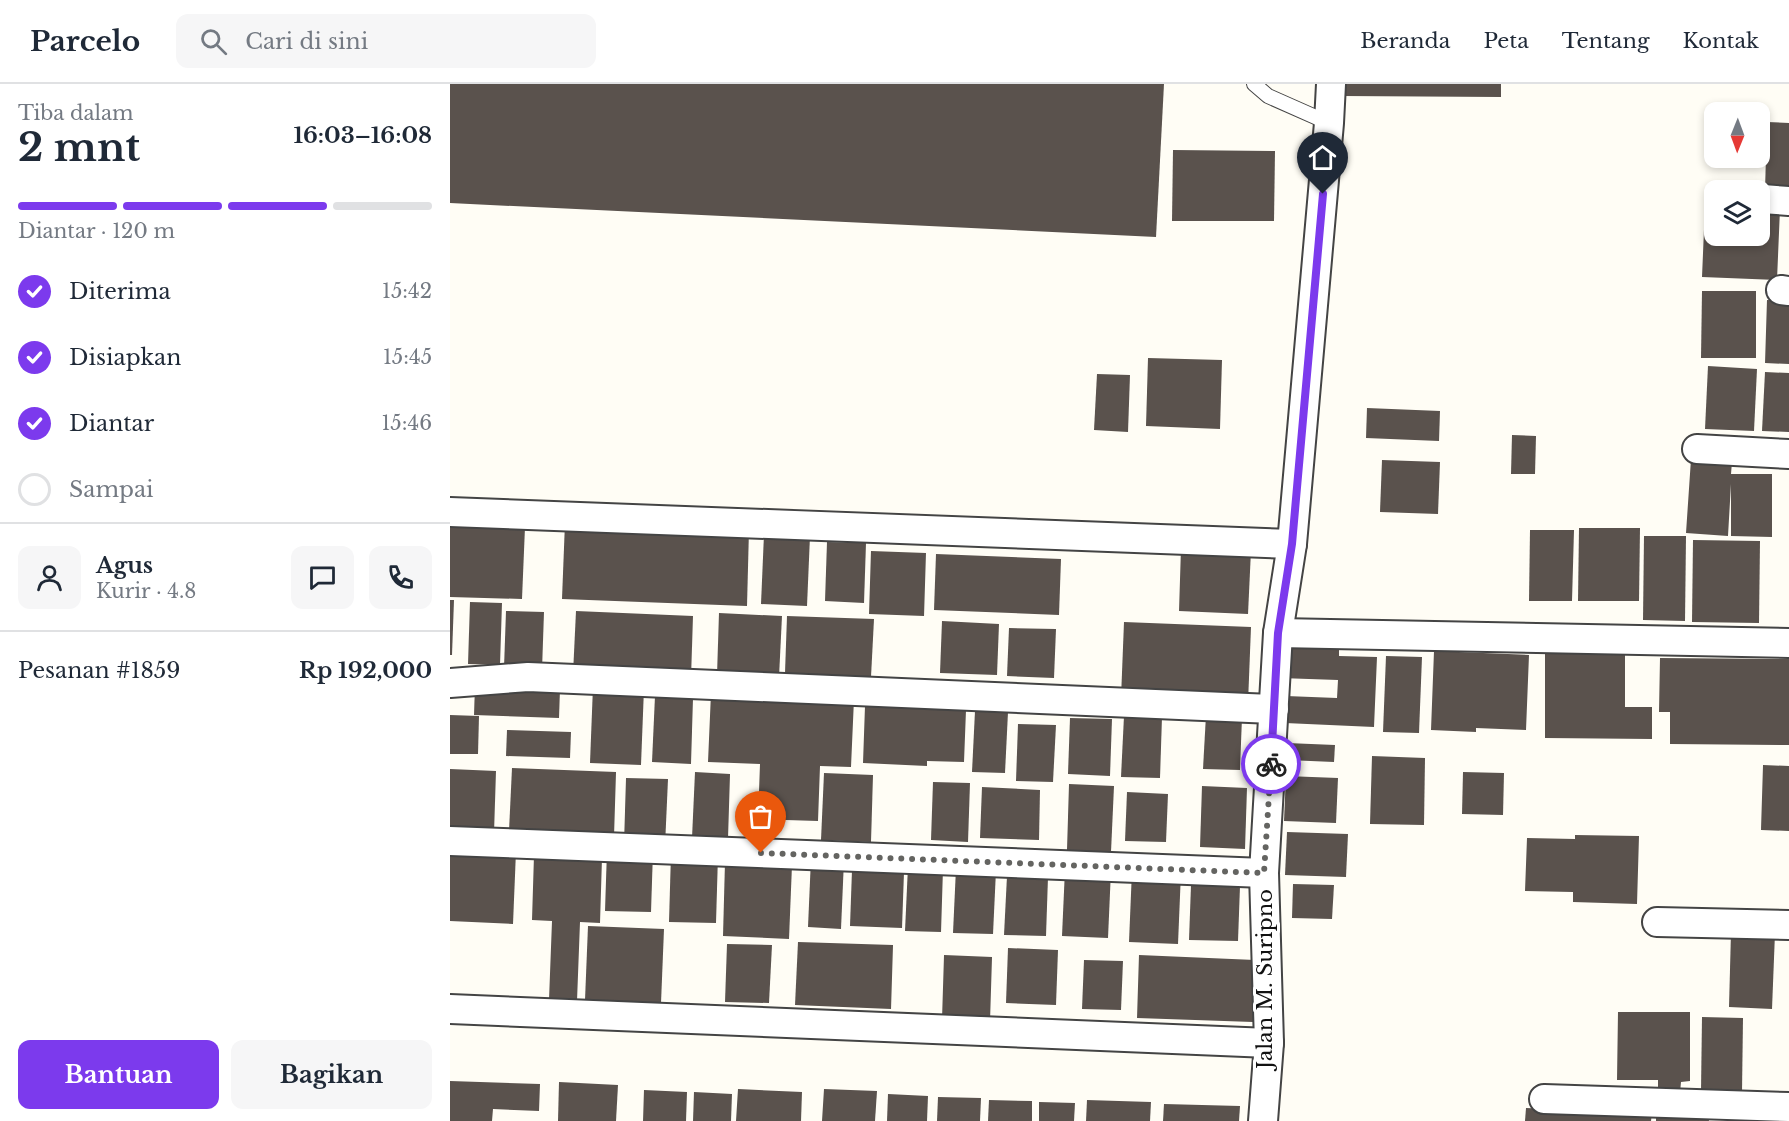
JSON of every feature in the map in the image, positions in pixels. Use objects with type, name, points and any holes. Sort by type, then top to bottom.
[{"type":"street","name":"Jalan M. Suripno","points":[[1263,1121],[1269,1043],[1264,873],[1278,633],[1292,544],[1331,84]]},
{"type":"street","points":[[1696,449],[1789,454]]},
{"type":"street","points":[[450,512],[1292,544]]},
{"type":"street","points":[[1278,633],[1789,643]]},
{"type":"street","points":[[450,683],[528,677],[1274,709]]},
{"type":"street","points":[[450,841],[1264,873]]},
{"type":"street","points":[[1657,922],[1789,925]]},
{"type":"street","points":[[450,1009],[1269,1043]]},
{"type":"street","points":[[1544,1099],[1789,1107]]},
{"type":"lane","points":[[1254,84],[1268,96],[1329,123]]},
{"type":"building","points":[[450,84],[1164,84],[1156,237],[450,203]]},
{"type":"building","points":[[1342,84],[1501,84],[1501,97],[1342,96]]},
{"type":"building","points":[[1770,122],[1789,123],[1789,191],[1770,190],[1770,180],[1765,180],[1766,168],[1770,168]]},
{"type":"building","points":[[1173,150],[1275,151],[1274,221],[1172,221]]},
{"type":"building","points":[[1770,208],[1780,209],[1777,280],[1702,277],[1704,230],[1704,246],[1770,246]]},
{"type":"building","points":[[1702,291],[1756,291],[1756,358],[1701,358]]},
{"type":"building","points":[[1767,300],[1789,301],[1789,364],[1765,363]]},
{"type":"building","points":[[1148,358],[1222,360],[1220,429],[1146,426]]},
{"type":"building","points":[[1708,366],[1757,369],[1754,431],[1705,429]]},
{"type":"building","points":[[1765,372],[1789,373],[1789,432],[1762,431]]},
{"type":"building","points":[[1097,374],[1130,375],[1128,432],[1094,430]]},
{"type":"building","points":[[1367,408],[1440,411],[1439,441],[1366,438]]},
{"type":"building","points":[[1512,435],[1536,436],[1535,474],[1511,474]]},
{"type":"building","points":[[1691,459],[1732,462],[1731,474],[1772,474],[1772,537],[1731,536],[1731,484],[1728,536],[1686,533]]},
{"type":"building","points":[[1382,460],[1440,462],[1438,514],[1380,512]]},
{"type":"building","points":[[565,522],[749,529],[747,606],[562,599]]},
{"type":"building","points":[[450,525],[525,527],[522,599],[450,597]]},
{"type":"building","points":[[1579,528],[1640,528],[1639,601],[1578,601]]},
{"type":"building","points":[[1530,530],[1574,530],[1572,601],[1529,601]]},
{"type":"building","points":[[764,534],[810,536],[807,606],[761,604]]},
{"type":"building","points":[[1644,536],[1686,536],[1685,621],[1643,620]]},
{"type":"building","points":[[1693,540],[1760,541],[1759,623],[1692,622]]},
{"type":"building","points":[[827,542],[866,543],[864,603],[825,601]]},
{"type":"building","points":[[1181,548],[1251,550],[1248,614],[1179,611]]},
{"type":"building","points":[[871,551],[926,553],[924,616],[869,614]]},
{"type":"building","points":[[936,554],[1061,559],[1059,615],[934,610]]},
{"type":"building","points":[[450,600],[454,600],[452,655],[450,655]]},
{"type":"building","points":[[470,602],[502,603],[500,665],[468,664]]},
{"type":"building","points":[[506,611],[544,612],[542,670],[504,668]]},
{"type":"building","points":[[576,611],[693,616],[691,678],[573,674]]},
{"type":"building","points":[[719,613],[782,616],[779,677],[717,675]]},
{"type":"building","points":[[787,616],[874,619],[871,677],[785,673]]},
{"type":"building","points":[[942,621],[999,624],[997,675],[940,673]]},
{"type":"building","points":[[1124,622],[1251,627],[1248,703],[1121,698]]},
{"type":"building","points":[[1009,628],[1056,629],[1054,678],[1007,676]]},
{"type":"building","points":[[1281,637],[1339,640],[1339,656],[1377,657],[1374,727],[1285,723],[1286,696],[1337,698],[1338,680],[1280,678]]},
{"type":"building","points":[[1434,651],[1529,655],[1526,730],[1476,728],[1476,732],[1431,730]]},
{"type":"building","points":[[1545,654],[1625,654],[1625,707],[1652,707],[1652,739],[1545,738]]},
{"type":"building","points":[[1386,656],[1422,657],[1419,733],[1383,732]]},
{"type":"building","points":[[1660,658],[1789,659],[1789,745],[1670,744],[1670,712],[1659,712]]},
{"type":"building","points":[[475,685],[560,689],[559,718],[474,715]]},
{"type":"building","points":[[593,686],[644,688],[641,765],[590,763]]},
{"type":"building","points":[[711,693],[854,699],[851,767],[820,766],[818,821],[758,819],[760,764],[708,762]]},
{"type":"building","points":[[655,696],[693,698],[691,764],[652,762]]},
{"type":"building","points":[[865,706],[966,710],[964,762],[927,761],[927,766],[863,763]]},
{"type":"building","points":[[975,711],[1008,712],[1005,773],[972,772]]},
{"type":"building","points":[[450,715],[479,716],[478,754],[450,754]]},
{"type":"building","points":[[1206,715],[1242,717],[1240,770],[1203,769]]},
{"type":"building","points":[[1124,716],[1162,717],[1160,778],[1121,777]]},
{"type":"building","points":[[1070,718],[1112,719],[1110,776],[1068,774]]},
{"type":"building","points":[[1018,724],[1056,725],[1053,782],[1016,781]]},
{"type":"building","points":[[507,730],[571,732],[570,758],[506,756]]},
{"type":"building","points":[[1287,743],[1335,745],[1334,762],[1287,760]]},
{"type":"building","points":[[1372,756],[1425,758],[1424,825],[1370,824]]},
{"type":"building","points":[[1763,765],[1789,766],[1789,831],[1761,830]]},
{"type":"building","points":[[512,768],[616,772],[614,837],[509,831]]},
{"type":"building","points":[[450,769],[496,771],[494,833],[450,831]]},
{"type":"building","points":[[695,772],[730,774],[728,839],[692,838]]},
{"type":"building","points":[[1463,772],[1504,773],[1503,815],[1462,814]]},
{"type":"building","points":[[824,773],[873,775],[871,842],[821,840]]},
{"type":"building","points":[[1286,776],[1338,778],[1336,823],[1284,821]]},
{"type":"building","points":[[626,778],[668,779],[665,846],[624,844]]},
{"type":"building","points":[[933,782],[970,783],[968,842],[931,840]]},
{"type":"building","points":[[1069,784],[1114,786],[1111,852],[1067,850]]},
{"type":"building","points":[[1202,786],[1247,788],[1245,849],[1200,847]]},
{"type":"building","points":[[982,787],[1040,790],[1039,840],[980,838]]},
{"type":"building","points":[[1127,792],[1168,794],[1166,842],[1125,841]]},
{"type":"building","points":[[1287,832],[1348,834],[1346,877],[1285,875]]},
{"type":"building","points":[[1575,835],[1639,836],[1637,904],[1573,902],[1573,892],[1525,891],[1527,838],[1575,839]]},
{"type":"building","points":[[450,849],[516,851],[513,924],[450,921]]},
{"type":"building","points":[[607,850],[653,851],[651,912],[605,911]]},
{"type":"building","points":[[671,853],[718,855],[716,923],[669,922]]},
{"type":"building","points":[[534,855],[602,858],[600,923],[580,922],[577,1001],[549,1000],[552,921],[532,920]]},
{"type":"building","points":[[811,858],[844,860],[841,929],[808,927]]},
{"type":"building","points":[[725,862],[792,865],[789,939],[723,936]]},
{"type":"building","points":[[908,866],[943,868],[941,932],[905,931]]},
{"type":"building","points":[[956,868],[996,870],[993,934],[953,933]]},
{"type":"building","points":[[1065,869],[1111,870],[1108,938],[1062,936]]},
{"type":"building","points":[[852,870],[904,872],[902,928],[850,926]]},
{"type":"building","points":[[1132,870],[1181,872],[1178,944],[1129,942]]},
{"type":"building","points":[[1007,876],[1048,877],[1046,936],[1004,935]]},
{"type":"building","points":[[1293,884],[1334,885],[1332,919],[1292,918]]},
{"type":"building","points":[[1191,885],[1240,886],[1238,941],[1189,940]]},
{"type":"building","points":[[588,926],[664,929],[661,1003],[585,1000]]},
{"type":"building","points":[[1731,932],[1775,933],[1772,1009],[1729,1007]]},
{"type":"building","points":[[798,942],[893,945],[891,1009],[795,1005]]},
{"type":"building","points":[[727,944],[772,945],[769,1003],[725,1002]]},
{"type":"building","points":[[1008,948],[1058,950],[1056,1005],[1006,1003]]},
{"type":"building","points":[[944,955],[992,957],[990,1022],[942,1020]]},
{"type":"building","points":[[1139,955],[1255,960],[1253,1022],[1137,1018]]},
{"type":"building","points":[[1084,960],[1123,961],[1121,1010],[1082,1009]]},
{"type":"building","points":[[1618,1012],[1690,1012],[1690,1081],[1681,1082],[1680,1093],[1658,1093],[1658,1080],[1617,1080]]},
{"type":"building","points":[[1702,1017],[1743,1018],[1742,1092],[1701,1091]]},
{"type":"building","points":[[450,1081],[540,1084],[539,1111],[493,1109],[492,1121],[450,1121]]},
{"type":"building","points":[[559,1082],[618,1085],[616,1121],[558,1121]]},
{"type":"building","points":[[738,1089],[802,1092],[801,1121],[736,1121]]},
{"type":"building","points":[[824,1089],[877,1091],[875,1121],[822,1121]]},
{"type":"building","points":[[644,1090],[687,1092],[686,1121],[643,1121]]},
{"type":"building","points":[[694,1092],[732,1094],[731,1121],[693,1121]]},
{"type":"building","points":[[888,1094],[928,1096],[927,1121],[887,1121]]},
{"type":"building","points":[[938,1097],[981,1098],[980,1121],[937,1121]]},
{"type":"building","points":[[989,1100],[1032,1101],[1032,1121],[988,1121]]},
{"type":"building","points":[[1087,1100],[1151,1102],[1150,1121],[1086,1121]]},
{"type":"building","points":[[1039,1102],[1075,1103],[1074,1121],[1039,1121]]},
{"type":"building","points":[[1164,1104],[1240,1106],[1239,1121],[1163,1121]]},
{"type":"building","points":[[1526,1108],[1652,1113],[1651,1121],[1525,1121]]},
{"type":"building","points":[[1708,1114],[1709,1121],[1656,1121],[1656,1117]]},
{"type":"way so far","points":[[761,853],[1264,873],[1271,764]]},
{"type":"route","points":[[1271,764],[1278,633],[1292,544],[1323,194]]}]
